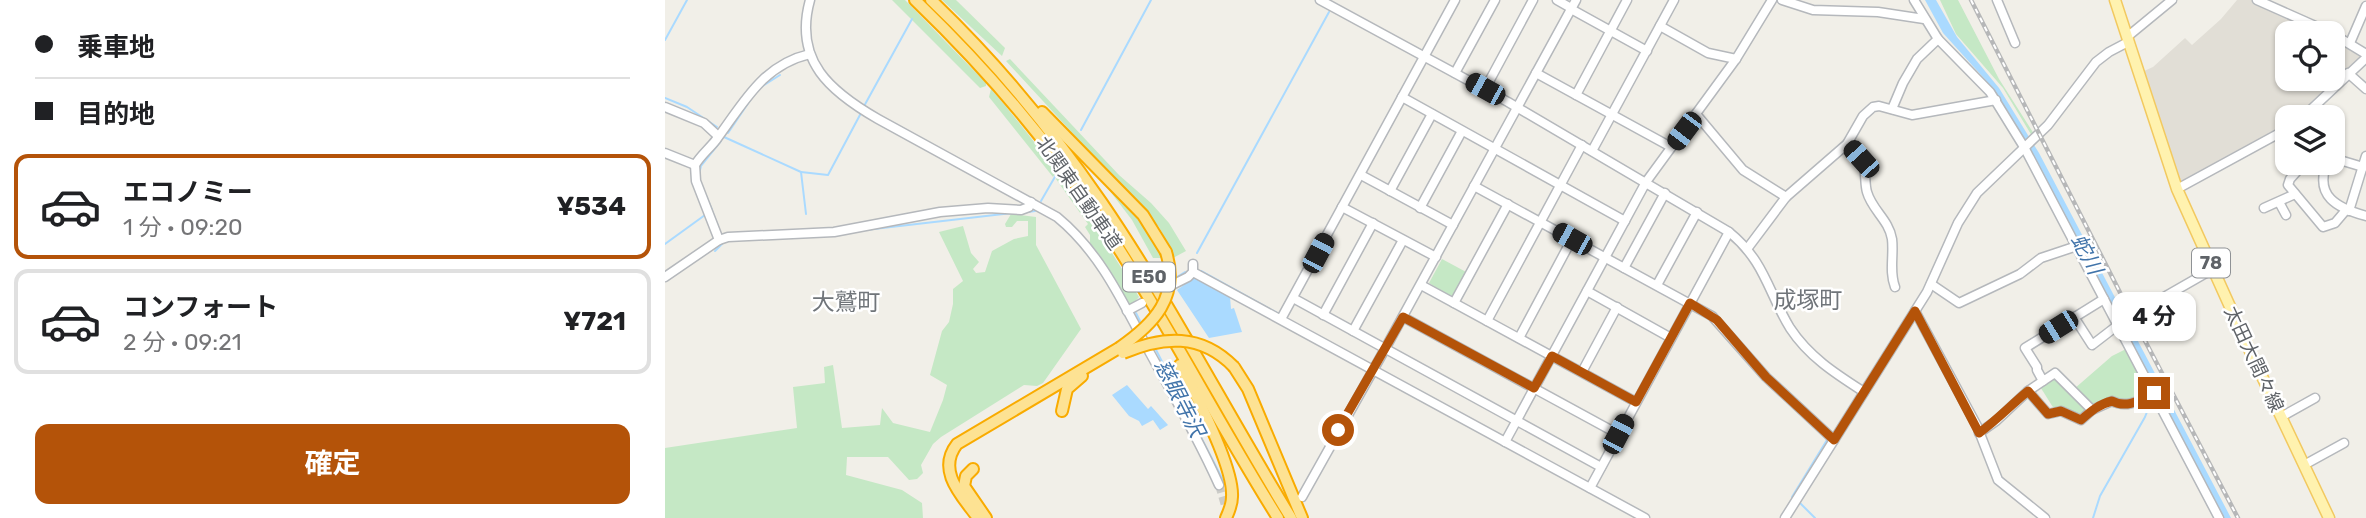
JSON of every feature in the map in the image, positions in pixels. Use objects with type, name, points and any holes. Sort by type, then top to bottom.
[{"type":"highway","name":"北関東自動車道","points":[[915,0],[976,61],[1044,141],[1095,212],[1147,304],[1277,518]]},
{"type":"highway","name":"北関東自動車道","points":[[931,0],[983,53],[1052,134],[1104,205],[1291,518]]},
{"type":"highway","points":[[983,53],[1143,215],[1167,252],[1171,273],[1167,300],[1121,351],[1072,383],[1065,395],[1062,411]]},
{"type":"highway","points":[[1147,304],[1196,398],[1226,466],[1233,496],[1226,518]]},
{"type":"highway","points":[[978,518],[952,482],[948,461],[953,449],[963,439],[1121,351],[1154,341],[1177,340],[1212,350],[1234,367],[1248,389],[1302,518]]},
{"type":"highway","points":[[973,469],[965,476],[964,486],[986,518]]},
{"type":"main road","name":"太田大間々線","points":[[2115,0],[2178,190],[2329,518]]},
{"type":"street","points":[[810,0],[806,19],[810,54],[818,72],[834,90],[850,103],[1057,217],[1082,239],[1099,261],[1127,311],[1196,437],[1219,485]]},
{"type":"street","points":[[1320,0],[1485,89],[1729,232],[1747,249],[1766,276],[1799,341],[1824,366],[1864,392]]},
{"type":"street","points":[[1282,319],[1455,0]]},
{"type":"street","points":[[1455,73],[1495,0]]},
{"type":"street","points":[[1485,89],[1533,0]]},
{"type":"street","points":[[1557,0],[1573,6],[1647,51]]},
{"type":"street","points":[[1576,95],[1627,0]]},
{"type":"street","points":[[1592,151],[1674,0]]},
{"type":"street","points":[[1505,442],[1646,182],[1736,59],[1772,0]]},
{"type":"street","points":[[1782,0],[1813,10],[1878,12],[1924,19]]},
{"type":"street","points":[[1914,0],[1938,39],[1983,83],[1996,100],[2025,147],[2219,518]]},
{"type":"street","points":[[1997,0],[2015,43]]},
{"type":"street","points":[[1784,518],[1915,311],[1931,284],[1966,208],[1977,193],[2055,116],[2096,62],[2172,0]]},
{"type":"street","points":[[2257,0],[2303,21]]},
{"type":"street","points":[[1301,497],[1374,370],[1573,6]]},
{"type":"street","points":[[2350,43],[2366,6]]},
{"type":"street","points":[[1660,26],[1708,53],[1736,59]]},
{"type":"street","points":[[1892,109],[1917,60],[1938,39]]},
{"type":"street","points":[[2316,105],[2366,56],[2345,40]]},
{"type":"street","points":[[719,240],[696,181],[695,164],[754,87],[768,74],[790,61],[810,54]]},
{"type":"street","points":[[1536,73],[1671,147]]},
{"type":"street","points":[[2349,73],[2366,89]]},
{"type":"street","points":[[1402,97],[1625,221]]},
{"type":"street","points":[[1747,249],[1786,197],[1847,144],[1868,111],[1879,106],[1912,116],[1996,100]]},
{"type":"street","points":[[665,107],[703,123],[719,136]]},
{"type":"street","points":[[1390,191],[1432,114]]},
{"type":"street","points":[[1696,114],[1743,170],[1786,197]]},
{"type":"street","points":[[1420,208],[1462,131]]},
{"type":"street","points":[[2178,190],[2275,136]]},
{"type":"street","points":[[1847,144],[1863,164],[1870,199],[1890,229],[1895,287]]},
{"type":"street","points":[[1487,321],[1582,145]]},
{"type":"street","points":[[665,153],[695,164]]},
{"type":"street","points":[[2295,175],[2288,185],[2326,228],[2347,211],[2366,156]]},
{"type":"street","points":[[2345,162],[2363,167]]},
{"type":"street","points":[[1361,175],[1453,225]]},
{"type":"street","points":[[2322,175],[2325,190],[2339,207],[2366,216]]},
{"type":"street","points":[[1474,186],[1717,320],[1766,377],[1834,440]]},
{"type":"street","points":[[1624,268],[1665,193]]},
{"type":"street","points":[[2264,208],[2295,194]]},
{"type":"street","points":[[665,276],[719,240],[728,237],[834,232],[920,215],[976,208],[1021,210],[1029,207],[1031,202]]},
{"type":"street","points":[[2279,202],[2286,215]]},
{"type":"street","points":[[1454,303],[1508,204]]},
{"type":"street","points":[[1342,207],[1436,257]]},
{"type":"street","points":[[1657,285],[1697,212]]},
{"type":"street","points":[[1323,315],[1373,223]]},
{"type":"street","points":[[1590,488],[1729,232]]},
{"type":"street","points":[[1518,338],[1572,239]]},
{"type":"street","points":[[1353,331],[1403,240]]},
{"type":"street","points":[[1931,284],[1959,303],[2021,274],[2041,258],[2077,246]]},
{"type":"street","points":[[1165,288],[1188,277],[1193,268],[1645,518]]},
{"type":"street","points":[[2074,317],[2092,345],[2118,324],[2213,269]]},
{"type":"street","points":[[1420,285],[1636,402]]},
{"type":"street","points":[[1587,291],[1671,338]]},
{"type":"street","points":[[1293,298],[1601,467]]},
{"type":"street","points":[[2043,381],[2025,348],[2104,299]]},
{"type":"street","points":[[1127,311],[1147,304]]},
{"type":"street","points":[[1582,372],[1617,307]]},
{"type":"street","points":[[1915,311],[1979,433],[1998,480],[2045,518]]},
{"type":"street","points":[[1403,317],[1618,434]]},
{"type":"street","points":[[1979,433],[1996,421],[2010,405],[2055,373],[2092,410]]},
{"type":"street","points":[[2028,391],[2048,414],[2061,411],[2081,420],[2092,410],[2112,401],[2126,406],[2154,393]]},
{"type":"street","points":[[2281,417],[2315,398]]},
{"type":"street","points":[[2304,465],[2344,443]]},
{"type":"shaded area","points":[[2237,0],[2252,0],[2299,21],[2275,21],[2275,91],[2324,91],[2310,105],[2275,105],[2275,132],[2184,183],[2180,179],[2144,71],[2153,67],[2185,38],[2192,45],[2221,19]]},
{"type":"shaded area","points":[[2345,44],[2361,53],[2345,71]]},
{"type":"green space","points":[[892,0],[905,0],[986,86],[980,88]]},
{"type":"green space","points":[[942,0],[956,0],[1005,48],[1002,56]]},
{"type":"green space","points":[[1940,0],[1958,0],[1999,79],[2034,134],[2032,136],[2003,88],[1956,34]]},
{"type":"green space","points":[[1010,59],[1119,175],[1151,203],[1169,223],[1186,251],[1173,258],[1153,258],[1132,220],[1106,186],[1140,217],[1164,254],[1172,252],[1159,227],[1006,61]]},
{"type":"green space","points":[[991,89],[1051,164],[1105,242],[1139,297],[1131,306],[1090,243],[1090,235],[1085,227],[1088,224],[1055,174],[1053,177],[989,97]]},
{"type":"green space","points":[[1011,214],[1036,217],[1036,245],[1081,329],[1043,383],[1037,386],[1024,385],[933,444],[921,465],[923,473],[917,479],[909,480],[888,457],[847,457],[846,475],[902,490],[922,503],[923,518],[665,518],[665,448],[797,428],[793,387],[825,383],[824,367],[833,365],[842,428],[880,425],[882,408],[893,423],[930,432],[947,385],[930,375],[942,331],[949,322],[953,289],[963,281],[939,232],[963,226],[971,253],[979,262],[973,269],[976,273],[985,272],[992,251],[1014,239],[1028,236],[1028,221],[1017,221],[1012,227],[1006,227]]},
{"type":"green space","points":[[1442,259],[1468,273],[1455,296],[1451,297],[1429,283]]},
{"type":"green space","points":[[2126,349],[2150,394],[2126,405],[2112,400],[2092,408],[2074,389],[2112,356]]},
{"type":"green space","points":[[2055,375],[2091,410],[2081,419],[2056,412],[2039,385]]},
{"type":"water","name":"蛇川","points":[[1925,0],[1936,0],[1957,37],[1999,88],[2039,153],[2231,518],[2224,518],[2025,140],[1990,85],[1943,33]]},
{"type":"water","points":[[1195,277],[1230,297],[1231,309],[1234,308],[1242,332],[1209,338],[1177,290]]},
{"type":"water","points":[[1127,385],[1148,409],[1151,406],[1168,425],[1160,430],[1153,420],[1142,426],[1139,421],[1129,416],[1112,395]]},
{"type":"waterway","points":[[665,40],[687,0]]},
{"type":"waterway","points":[[1081,130],[1151,0]]},
{"type":"waterway","points":[[1197,253],[1329,12]]},
{"type":"waterway","points":[[863,108],[912,19]]},
{"type":"waterway","points":[[761,87],[780,75]]},
{"type":"waterway","points":[[665,98],[687,107],[717,127]]},
{"type":"waterway","points":[[728,133],[751,99]]},
{"type":"waterway","points":[[801,172],[828,175],[861,113]]},
{"type":"waterway","points":[[724,137],[801,172],[806,214]]},
{"type":"waterway","points":[[699,174],[701,166],[721,141]]},
{"type":"waterway","points":[[1041,201],[1056,175]]},
{"type":"waterway","points":[[706,196],[712,210]]},
{"type":"waterway","points":[[712,211],[718,226]]},
{"type":"waterway","points":[[1021,213],[1035,211]]},
{"type":"waterway","points":[[865,230],[1012,213]]},
{"type":"waterway","points":[[665,244],[705,215]]},
{"type":"waterway","points":[[715,251],[724,242]]},
{"type":"waterway","points":[[1201,271],[1279,314]]},
{"type":"waterway","name":"慈眼寺沢","points":[[1174,279],[1185,272]]},
{"type":"waterway","name":"慈眼寺沢","points":[[1136,313],[1141,323]]},
{"type":"waterway","points":[[1715,314],[1739,341]]},
{"type":"waterway","name":"慈眼寺沢","points":[[1154,346],[1224,482]]},
{"type":"waterway","points":[[2093,518],[2100,496],[2145,417],[2152,399]]},
{"type":"waterway","points":[[1792,497],[1827,440]]},
{"type":"waterway","points":[[1799,502],[1815,518]]},
{"type":"tunnel","points":[[1219,485],[1228,516]]},
{"type":"railway","points":[[1971,0],[2238,518]]},
{"type":"district","name":"成塚町","points":[[1808,300]]},
{"type":"district","name":"大鷲町","points":[[846,302]]},
{"type":"route","points":[[1338,430],[1403,317],[1534,388],[1552,356],[1636,402],[1690,303],[1717,320],[1766,377],[1834,440],[1915,311],[1979,433],[2028,391],[2048,414],[2061,411],[2081,420],[2105,403],[2112,401],[2126,406],[2154,393]]}]
